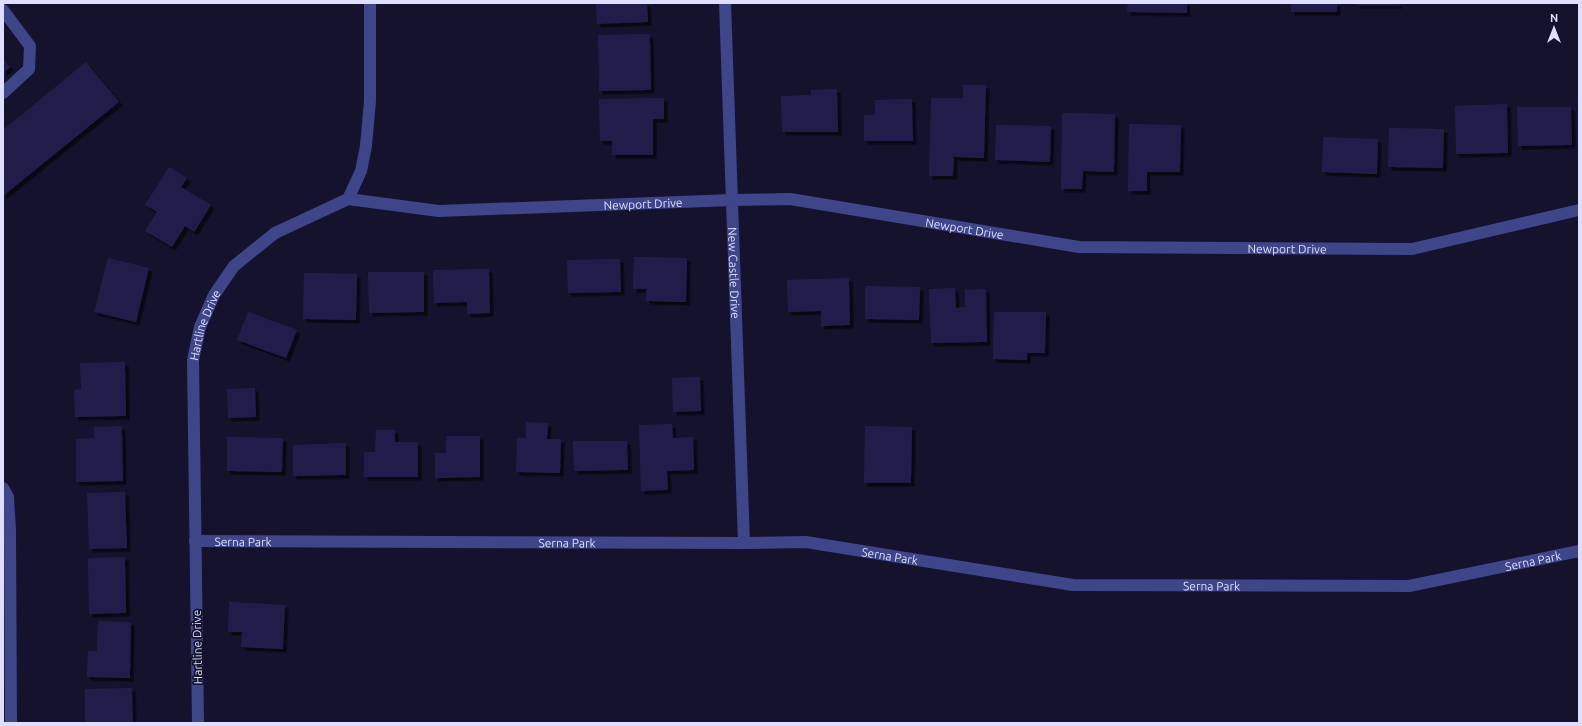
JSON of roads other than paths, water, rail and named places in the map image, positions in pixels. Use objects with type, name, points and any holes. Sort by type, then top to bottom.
[{"type":"street","points":[[348,199],[361,171],[366,146],[370,101],[370,3]]},
{"type":"street","name":"New Castle Drive","points":[[725,3],[744,543]]},
{"type":"street","points":[[3,10],[30,46],[29,69],[3,93]]},
{"type":"street","name":"Newport Drive","points":[[348,199],[439,211],[790,199],[1079,247],[1412,249],[1579,210]]},
{"type":"street","name":"Hartline Drive","points":[[198,723],[193,360],[200,327],[214,295],[234,266],[275,233],[348,199]]},
{"type":"street","points":[[3,488],[8,497],[10,530],[11,723]]},
{"type":"street","name":"Serna Park","points":[[196,541],[806,542],[1073,585],[1409,586],[1579,551]]}]
